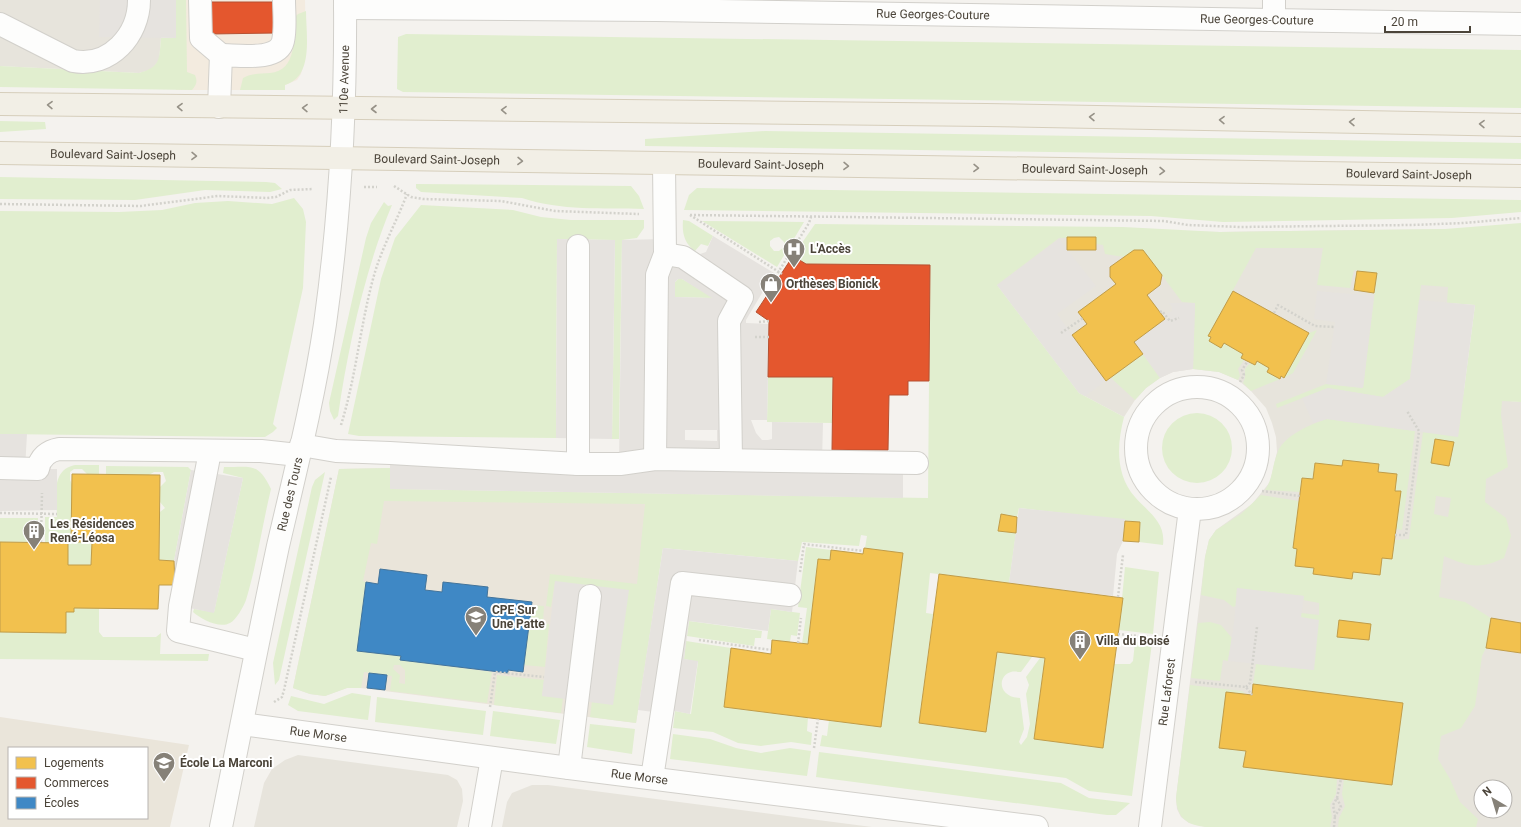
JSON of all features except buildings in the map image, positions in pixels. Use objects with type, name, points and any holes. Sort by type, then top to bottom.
[{"type":"main road","points":[[0,104],[994,115],[1521,125]]},
{"type":"main road","name":"Boulevard Saint-Joseph","points":[[0,153],[1521,176]]},
{"type":"street","points":[[0,24],[73,61],[84,63],[95,62],[114,52],[127,38],[138,14],[139,0]]},
{"type":"street","points":[[200,0],[201,38],[221,55],[268,55],[280,48],[284,32],[284,0]]},
{"type":"street","name":"Rue Georges-Couture","points":[[345,4],[1218,9],[1274,10],[1521,24]]},
{"type":"street","name":"110e Avenue","points":[[341,158],[344,109],[345,4]]},
{"type":"street","points":[[218,107],[221,55]]},
{"type":"street","name":"Rue des Tours","points":[[221,827],[256,650],[325,322],[341,158]]},
{"type":"street","points":[[655,459],[657,275],[665,254],[664,164]]},
{"type":"street","points":[[578,246],[578,464]]},
{"type":"street","points":[[665,254],[683,257],[742,297],[729,321],[731,460]]},
{"type":"street","points":[[1196,386],[1215,390],[1233,398],[1247,413],[1255,431],[1258,451],[1254,470],[1243,487],[1228,500],[1210,508],[1190,509],[1170,503],[1153,491],[1141,475],[1136,455],[1137,435],[1144,416],[1158,400],[1176,391],[1196,386]]},
{"type":"street","points":[[0,468],[38,469],[39,462],[44,456],[51,451],[59,449],[390,452],[578,464],[620,464],[655,459],[917,463]]},
{"type":"street","points":[[209,451],[180,606],[178,631],[256,650]]},
{"type":"street","name":"Rue Laforest","points":[[1150,827],[1190,509]]},
{"type":"street","points":[[652,778],[682,583],[796,603]]},
{"type":"street","points":[[569,768],[590,596]]},
{"type":"street","name":"Rue Morse","points":[[242,724],[569,768],[1037,827]]},
{"type":"street","points":[[480,827],[492,758]]},
{"type":"path","points":[[401,189],[407,194],[423,199],[501,201],[576,213],[643,214]]},
{"type":"path","points":[[0,204],[140,206],[218,196],[276,197],[290,190]]},
{"type":"path","points":[[340,428],[372,280],[380,255],[401,212],[407,194]]},
{"type":"path","points":[[683,215],[1164,221],[1188,225],[1240,227],[1464,223],[1521,218]]},
{"type":"path","points":[[689,215],[780,273]]},
{"type":"path","points":[[764,295],[780,273],[811,217]]},
{"type":"path","points":[[1274,313],[1278,305],[1315,326],[1335,327]]},
{"type":"path","points":[[1160,312],[1162,311],[1170,321],[1179,318]]},
{"type":"path","points":[[1061,333],[1083,318]]},
{"type":"path","points":[[757,322],[769,321]]},
{"type":"path","points":[[1240,382],[1244,375],[1242,370],[1247,362]]},
{"type":"path","points":[[1395,535],[1406,535],[1419,432],[1407,411]]},
{"type":"path","points":[[282,697],[332,469]]},
{"type":"path","points":[[1262,491],[1300,496]]},
{"type":"path","points":[[0,513],[57,514]]},
{"type":"path","points":[[41,542],[42,514]]},
{"type":"path","points":[[799,574],[804,544],[863,550]]},
{"type":"path","points":[[1118,597],[1123,555]]},
{"type":"path","points":[[796,603],[798,643]]},
{"type":"path","points":[[1246,687],[1250,683],[1257,627]]},
{"type":"path","points":[[1118,634],[1152,637]]},
{"type":"path","points":[[694,640],[771,650]]},
{"type":"path","points":[[490,707],[495,672],[544,677]]},
{"type":"path","points":[[1190,681],[1246,687],[1252,695]]},
{"type":"path","points":[[814,748],[818,719]]},
{"type":"path","points":[[1334,827],[1335,816],[1333,805],[1337,798],[1341,779]]},
{"type":"path","points":[[1335,816],[1341,807],[1337,798]]},
{"type":"shaded area","points":[[0,0],[176,0],[161,38],[159,61],[151,70],[139,73],[0,66]]},
{"type":"shaded area","points":[[100,0],[176,0],[176,38],[99,37]]},
{"type":"shaded area","points":[[176,0],[305,0],[306,53],[301,74],[297,80],[285,85],[285,90],[176,90]]},
{"type":"shaded area","points":[[968,228],[1220,232],[1445,229],[1464,397],[1521,402],[1521,827],[1206,827],[1189,823],[1181,817],[1177,809],[1176,798],[1205,557],[1209,540],[1216,530],[1252,504],[1270,482],[1277,452],[1276,437],[1266,408],[1251,391],[1238,380],[1219,372],[1193,369],[1173,372],[1160,378],[1146,388],[1135,400],[1124,417],[1079,393],[997,285]]},
{"type":"shaded area","points":[[713,236],[774,273],[746,320],[746,323],[769,324],[767,420],[751,420],[756,433],[762,440],[768,440],[772,439],[772,422],[823,423],[822,461],[903,463],[903,498],[390,489],[390,453],[619,464],[622,240],[664,239],[700,254],[706,252]],"holes":[[[678,279],[682,279],[712,298],[675,297],[675,282]],[[685,430],[717,430],[717,441],[685,440]]]},
{"type":"shaded area","points":[[557,239],[615,240],[612,439],[556,438]]},
{"type":"shaded area","points":[[1059,239],[1096,286],[1057,314],[1106,381],[1085,396],[1079,393],[997,285]]},
{"type":"shaded area","points":[[1317,291],[1374,296],[1363,388],[1326,384],[1335,322],[1314,319]]},
{"type":"shaded area","points":[[1419,300],[1475,305],[1458,437],[1327,419],[1313,423],[1302,398],[1328,388],[1383,397],[1410,379]]},
{"type":"shaded area","points":[[1169,303],[1195,303],[1193,369],[1173,372],[1160,378],[1134,342],[1169,317],[1167,314],[1172,311],[1172,307]]},
{"type":"shaded area","points":[[0,434],[27,434],[25,469],[57,469],[57,510],[0,511]]},
{"type":"shaded area","name":"CPE Sur Une Patte","points":[[390,468],[390,489],[664,494],[657,587],[636,723],[361,688],[347,688],[325,696],[310,694],[293,688],[339,469]]},
{"type":"shaded area","points":[[191,470],[243,478],[214,613],[180,606],[175,585],[174,561]]},
{"type":"shaded area","points":[[1019,508],[1125,519],[1123,541],[1117,554],[1113,596],[1009,583]]},
{"type":"shaded area","points":[[663,548],[798,561],[792,612],[771,609],[768,631],[689,621],[684,659],[698,661],[690,714],[675,711],[661,713],[638,710]]},
{"type":"shaded area","points":[[555,581],[629,590],[613,705],[542,696]]},
{"type":"shaded area","points":[[1237,588],[1304,596],[1301,617],[1319,620],[1314,670],[1228,661],[1234,623]]},
{"type":"shaded area","name":"École La Marconi","points":[[0,717],[189,745],[170,827],[0,827]]},
{"type":"shaded area","points":[[298,755],[448,775],[457,780],[462,789],[463,801],[457,827],[254,827],[264,783],[272,769],[285,760]]},
{"type":"shaded area","points":[[532,785],[548,785],[872,827],[502,827],[507,802],[512,793]]},
{"type":"green space","points":[[176,0],[186,0],[187,72],[195,75],[196,80],[192,90],[0,87],[0,66],[139,73],[146,71],[158,61],[161,38],[176,38]]},
{"type":"green space","points":[[306,11],[307,43],[301,73],[294,81],[285,85],[285,90],[240,90],[243,78],[246,76],[279,71],[285,66],[290,60],[294,43],[295,17]]},
{"type":"green space","points":[[406,34],[1521,50],[1521,108],[403,92],[397,89],[398,37]]},
{"type":"green space","points":[[0,121],[45,122],[46,129],[0,132]]},
{"type":"green space","points":[[765,131],[1521,143],[1521,159],[645,146],[645,139]]},
{"type":"green space","points":[[0,177],[266,182],[275,183],[282,189],[270,192],[205,190],[135,200],[0,199]]},
{"type":"green space","points":[[416,184],[631,186],[639,196],[644,209],[567,207],[522,198],[421,192],[416,188]]},
{"type":"green space","points":[[697,188],[1521,200],[1521,212],[1452,218],[1223,222],[1151,216],[684,210],[689,195]]},
{"type":"green space","points":[[294,198],[303,209],[306,222],[303,288],[273,424],[277,428],[273,432],[265,437],[0,434],[0,211],[119,212],[162,210],[195,203],[228,201],[272,204]]},
{"type":"green space","points":[[384,202],[388,206],[392,205],[382,230],[366,282],[352,336],[338,416],[334,420],[330,411],[329,403],[366,238],[371,223]]},
{"type":"green space","points":[[421,205],[513,210],[541,217],[571,220],[644,220],[644,228],[637,238],[622,240],[619,439],[612,439],[615,240],[557,239],[556,438],[359,436],[348,434],[381,279],[395,238]]},
{"type":"green space","points":[[683,220],[689,221],[713,236],[708,246],[701,244],[695,251],[688,245],[684,237]]},
{"type":"green space","points":[[702,221],[804,222],[777,267]],"holes":[[[779,237],[784,242],[784,247],[779,251],[774,251],[770,246],[770,241],[774,238]]]},
{"type":"green space","points":[[1521,223],[1521,402],[1502,401],[1501,415],[1508,467],[1486,479],[1485,502],[1506,518],[1511,536],[1504,558],[1495,562],[1473,565],[1444,556],[1439,597],[1465,602],[1491,618],[1486,648],[1482,656],[1475,706],[1461,728],[1441,736],[1438,759],[1450,779],[1460,802],[1473,814],[1473,819],[1478,819],[1476,827],[1338,827],[1339,818],[1345,806],[1342,794],[1344,779],[1392,785],[1403,703],[1253,684],[1256,664],[1314,670],[1301,613],[1319,615],[1319,603],[1303,600],[1304,596],[1237,588],[1236,606],[1233,607],[1224,600],[1201,595],[1205,557],[1209,540],[1216,530],[1241,514],[1261,495],[1299,501],[1293,548],[1297,549],[1295,566],[1314,568],[1313,574],[1352,579],[1353,572],[1380,575],[1382,558],[1392,559],[1394,540],[1409,539],[1423,432],[1458,436],[1475,305],[1447,303],[1448,287],[1421,285],[1410,379],[1383,397],[1328,388],[1277,408],[1276,404],[1326,384],[1363,388],[1377,274],[1354,270],[1350,288],[1317,285],[1323,248],[1256,248],[1208,336],[1211,337],[1209,341],[1221,348],[1224,343],[1243,354],[1241,358],[1244,360],[1238,369],[1240,376],[1238,380],[1219,372],[1193,369],[1195,303],[1182,302],[1143,250],[1134,250],[1124,257],[1105,254],[1103,245],[1096,244],[1096,237],[1059,238],[997,285],[1079,393],[1124,417],[1120,438],[1119,458],[1124,479],[1128,488],[1135,497],[1159,524],[1162,530],[1163,545],[1139,542],[1140,522],[1019,508],[1017,517],[1001,514],[998,531],[1016,533],[1009,583],[930,573],[926,613],[933,614],[919,723],[986,732],[997,652],[1032,657],[1021,672],[1006,674],[1002,682],[1002,686],[1007,694],[1020,698],[1024,729],[1019,742],[1021,745],[1027,737],[1030,724],[1026,694],[1029,685],[1026,677],[1040,658],[1045,658],[1034,739],[1103,748],[1114,664],[1130,664],[1133,661],[1135,642],[1152,643],[1132,796],[1089,791],[1066,778],[820,746],[822,735],[827,736],[829,720],[903,553],[865,548],[867,536],[861,535],[859,546],[802,542],[798,561],[663,548],[636,723],[590,717],[592,701],[613,704],[555,582],[551,607],[546,606],[550,574],[637,584],[645,504],[384,501],[377,544],[371,543],[363,581],[366,582],[357,651],[401,656],[401,660],[492,672],[487,703],[390,691],[392,676],[364,672],[361,688],[347,688],[325,696],[310,694],[293,688],[339,469],[390,468],[390,489],[928,498],[930,265],[806,264],[793,256],[815,224],[1123,227],[1220,232],[1445,229]],"holes":[[[1435,439],[1454,442],[1449,466],[1431,463]],[[1436,496],[1451,498],[1448,517],[1434,514]],[[1339,620],[1371,624],[1369,640],[1338,637]],[[394,665],[400,665],[405,670],[405,684],[399,683],[400,675],[393,669]]]},
{"type":"green space","points":[[678,279],[682,279],[712,296],[712,298],[674,297],[675,282]]},
{"type":"green space","points":[[1317,330],[1293,373],[1284,378],[1309,333]]},
{"type":"green space","points":[[1143,354],[1160,378],[1146,388],[1135,400],[1111,378]]},
{"type":"green space","points":[[1257,361],[1269,368],[1267,372],[1280,379],[1251,391],[1243,383],[1245,378],[1245,369],[1250,363],[1255,365]]},
{"type":"green space","points":[[768,377],[833,377],[832,423],[767,422]]},
{"type":"green space","points":[[1197,413],[1210,416],[1222,423],[1229,435],[1232,448],[1229,461],[1222,473],[1210,480],[1197,483],[1184,480],[1172,473],[1165,461],[1162,448],[1165,435],[1172,423],[1184,416]]},
{"type":"green space","points":[[1327,419],[1415,431],[1402,530],[1396,529],[1400,491],[1395,491],[1397,474],[1378,472],[1379,464],[1343,460],[1342,466],[1315,463],[1313,479],[1302,478],[1300,492],[1265,490],[1270,481],[1277,454],[1285,442],[1291,436],[1305,428]]},
{"type":"green space","points":[[75,465],[99,465],[99,474],[87,474],[82,469],[74,469],[70,472],[70,480],[72,484],[71,542],[92,542],[91,565],[68,565],[68,543],[45,543],[45,517],[57,517],[56,494],[58,479],[67,468]]},
{"type":"green space","points":[[106,466],[188,467],[191,470],[174,561],[159,560],[160,512],[165,508],[160,502],[160,487],[166,481],[163,472],[154,472],[149,475],[106,474]]},
{"type":"green space","points":[[224,467],[247,467],[258,470],[271,489],[253,573],[244,606],[235,619],[226,625],[221,625],[205,620],[193,612],[194,609],[214,612],[243,478],[223,473]]},
{"type":"green space","points":[[325,472],[279,680],[275,685],[273,663],[312,487],[315,480]]},
{"type":"green space","points":[[0,518],[38,518],[38,542],[0,542]]},
{"type":"green space","points":[[806,547],[831,550],[830,560],[818,559],[808,644],[802,644],[807,608],[798,607]]},
{"type":"green space","points":[[1125,567],[1159,572],[1153,634],[1119,630]]},
{"type":"green space","points":[[531,605],[544,606],[543,623],[549,624],[545,667],[524,665]]},
{"type":"green space","points":[[74,608],[99,608],[99,632],[103,637],[156,637],[161,633],[160,654],[209,654],[208,661],[0,659],[0,632],[66,633],[66,612]]},
{"type":"green space","points":[[771,609],[800,613],[797,636],[791,635],[790,642],[767,639]]},
{"type":"green space","points":[[689,621],[762,631],[761,638],[755,638],[754,646],[687,636]]},
{"type":"green space","points":[[1210,622],[1221,625],[1232,638],[1228,661],[1223,660],[1220,681],[1191,678],[1198,623]]},
{"type":"green space","points":[[686,641],[731,648],[724,707],[808,717],[807,731],[812,733],[811,745],[791,742],[761,746],[738,743],[713,732],[673,728],[675,711],[691,714],[698,662],[684,659]]},
{"type":"green space","points":[[497,675],[544,680],[542,696],[563,698],[561,713],[494,705]]},
{"type":"green space","points":[[1190,685],[1242,691],[1247,695],[1226,692],[1219,748],[1246,751],[1244,767],[1337,778],[1336,794],[1330,805],[1332,817],[1330,827],[1206,827],[1193,824],[1184,819],[1178,811],[1176,798]]},
{"type":"green space","points":[[352,693],[371,696],[368,720],[298,711],[288,705],[291,696],[324,704]]},
{"type":"green space","points":[[377,697],[486,711],[483,735],[375,722]]},
{"type":"green space","points":[[493,711],[560,720],[556,744],[490,736]]},
{"type":"green space","points":[[590,724],[635,729],[632,754],[587,747]]},
{"type":"green space","points":[[673,734],[710,739],[736,748],[761,753],[790,748],[811,751],[807,776],[670,759]]},
{"type":"green space","points":[[819,752],[1061,783],[1089,798],[1130,803],[1116,815],[1107,815],[816,777]]},
{"type":"place","name":"L'Accès","points":[[794,268]]},
{"type":"place","name":"Orthèses Bionick","points":[[771,304]]},
{"type":"place","name":"Les Résidences René-Léosa","points":[[34,550]]},
{"type":"place","name":"CPE Sur Une Patte","points":[[476,636]]},
{"type":"place","name":"Villa du Boisé","points":[[1080,660]]},
{"type":"place","name":"École La Marconi","points":[[164,782]]}]
